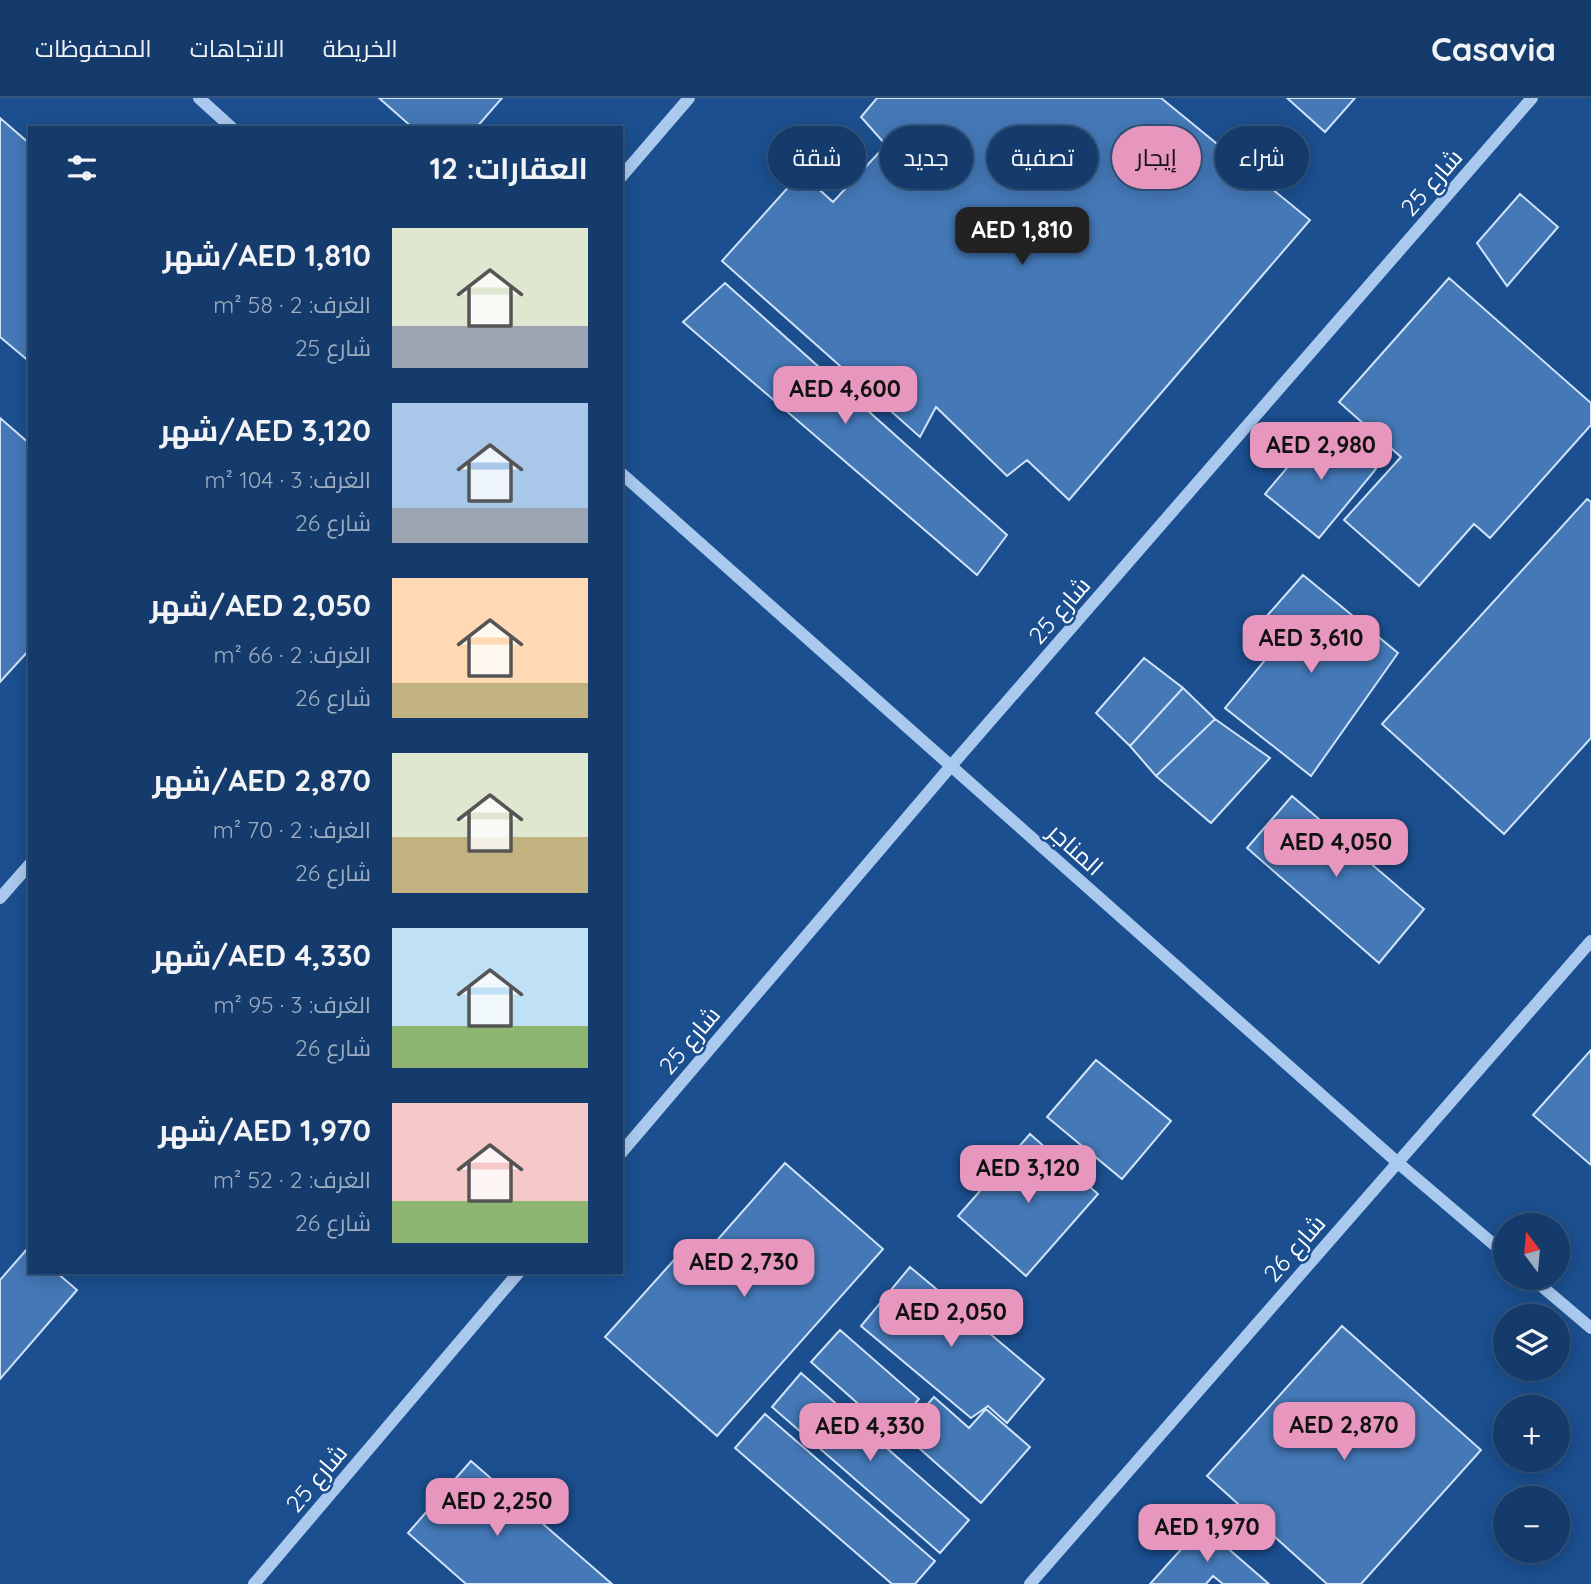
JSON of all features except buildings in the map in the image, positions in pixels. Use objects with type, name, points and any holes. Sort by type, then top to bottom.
[{"type":"street","points":[[199,98],[230,126]]},
{"type":"street","points":[[623,175],[689,98]]},
{"type":"street","name":"شارع 25","points":[[623,1151],[951,766],[1532,98]]},
{"type":"street","name":"المناجر","points":[[623,475],[1397,1162],[1493,1244]]},
{"type":"street","points":[[0,898],[28,866]]},
{"type":"street","name":"شارع 26","points":[[1030,1584],[1591,941]]},
{"type":"street","name":"شارع 25","points":[[254,1584],[517,1274]]},
{"type":"street","points":[[1546,1290],[1591,1328]]}]
